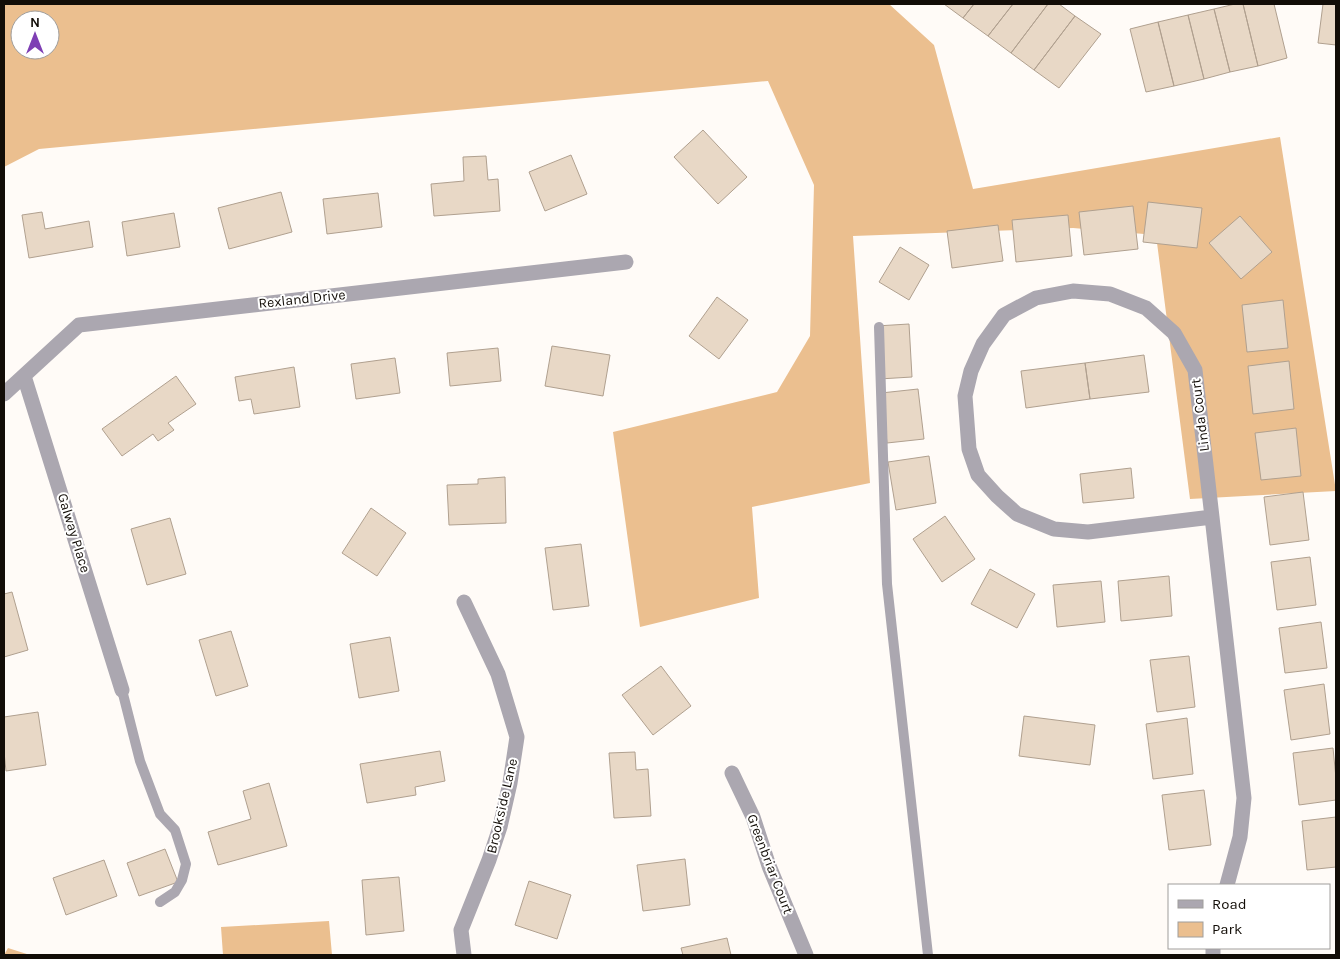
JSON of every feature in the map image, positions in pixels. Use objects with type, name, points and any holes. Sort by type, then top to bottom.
[{"type":"street","name":"Rexland Drive","points":[[4,394],[79,325],[626,262]]},
{"type":"street","name":"Linda Court","points":[[1212,517],[1088,532],[1054,529],[1017,514],[997,496],[978,475],[969,449],[965,396],[971,371],[983,344],[1004,315],[1036,298],[1073,291],[1110,294],[1146,308],[1174,333],[1195,370],[1212,517],[1244,798],[1240,837],[1227,884]]},
{"type":"street","name":"Galway Place","points":[[24,376],[122,690]]},
{"type":"street","name":"Brookside Lane","points":[[464,602],[498,674],[516,737],[510,783],[500,827],[461,930],[464,955]]},
{"type":"street","name":"Greenbriar Court","points":[[732,773],[753,817],[769,866],[806,955]]},
{"type":"lane","points":[[879,327],[887,584],[928,955]]},
{"type":"lane","points":[[122,690],[140,760],[160,814],[175,830],[186,864],[182,880],[175,892],[160,902]]},
{"type":"green space","points":[[4,4],[889,4],[934,45],[973,189],[1280,137],[1336,491],[1190,499],[1156,235],[1073,228],[853,236],[870,483],[752,507],[759,598],[640,627],[613,432],[777,392],[810,336],[814,185],[768,81],[39,149],[4,167]]},
{"type":"green space","points":[[329,921],[332,955],[223,955],[221,927]]},
{"type":"green space","points":[[8,948],[30,955],[4,955]]},
{"type":"building","points":[[944,4],[974,4],[963,18]]},
{"type":"building","points":[[974,4],[1013,4],[988,36],[963,18]]},
{"type":"building","points":[[1013,4],[1048,4],[1011,53],[988,36]]},
{"type":"building","points":[[1048,4],[1059,4],[1075,16],[1034,70],[1011,53]]},
{"type":"building","points":[[1243,4],[1258,66],[1230,72],[1214,9]]},
{"type":"building","points":[[1243,4],[1274,4],[1287,58],[1258,66]]},
{"type":"building","points":[[1323,4],[1336,4],[1336,45],[1318,43]]},
{"type":"building","points":[[1214,9],[1230,72],[1204,79],[1188,15]]},
{"type":"building","points":[[1188,15],[1204,79],[1174,86],[1158,22]]},
{"type":"building","points":[[1075,16],[1101,34],[1059,88],[1034,70]]},
{"type":"building","points":[[1158,22],[1174,86],[1146,92],[1130,29]]},
{"type":"building","points":[[703,130],[747,177],[718,204],[674,157]]},
{"type":"building","points":[[571,155],[587,194],[545,211],[529,172]]},
{"type":"building","points":[[486,156],[488,180],[498,179],[500,211],[434,216],[431,184],[464,181],[463,157]]},
{"type":"building","points":[[281,192],[292,232],[229,249],[218,208]]},
{"type":"building","points":[[378,193],[382,227],[327,234],[323,199]]},
{"type":"building","points":[[1148,202],[1202,208],[1197,248],[1143,242]]},
{"type":"building","points":[[1133,206],[1138,249],[1084,255],[1079,212]]},
{"type":"building","points":[[42,212],[45,229],[89,221],[93,247],[29,258],[22,215]]},
{"type":"building","points":[[174,213],[180,247],[127,256],[122,222]]},
{"type":"building","points":[[1068,215],[1072,256],[1016,262],[1012,220]]},
{"type":"building","points":[[1240,216],[1272,252],[1241,279],[1209,243]]},
{"type":"building","points":[[998,225],[1003,261],[952,268],[947,231]]},
{"type":"building","points":[[900,247],[929,265],[909,300],[879,282]]},
{"type":"building","points":[[717,297],[748,320],[719,359],[689,336]]},
{"type":"building","points":[[1283,300],[1288,348],[1247,352],[1242,305]]},
{"type":"building","points":[[909,324],[912,377],[879,379],[876,326]]},
{"type":"building","points":[[552,346],[610,355],[603,396],[545,386]]},
{"type":"building","points":[[498,348],[501,381],[450,386],[447,353]]},
{"type":"building","points":[[1144,355],[1149,392],[1090,399],[1085,363]]},
{"type":"building","points":[[395,358],[400,393],[356,399],[351,364]]},
{"type":"building","points":[[1289,361],[1294,409],[1253,414],[1248,366]]},
{"type":"building","points":[[1085,363],[1090,399],[1026,408],[1021,371]]},
{"type":"building","points":[[294,367],[300,407],[254,414],[251,399],[239,401],[235,377]]},
{"type":"building","points":[[176,376],[196,404],[168,423],[174,430],[158,441],[153,434],[122,456],[102,429]]},
{"type":"building","points":[[918,389],[924,439],[887,443],[881,393]]},
{"type":"building","points":[[1296,428],[1301,476],[1261,480],[1255,433]]},
{"type":"building","points":[[929,456],[936,503],[896,510],[888,462]]},
{"type":"building","points":[[1131,468],[1134,498],[1083,503],[1080,474]]},
{"type":"building","points":[[505,477],[506,523],[449,525],[447,485],[478,484],[478,479]]},
{"type":"building","points":[[1303,492],[1309,540],[1270,545],[1264,497]]},
{"type":"building","points":[[371,508],[406,533],[377,576],[342,553]]},
{"type":"building","points":[[945,516],[975,559],[942,582],[913,539]]},
{"type":"building","points":[[170,518],[186,574],[147,585],[131,529]]},
{"type":"building","points":[[581,544],[589,606],[553,610],[545,548]]},
{"type":"building","points":[[1310,557],[1316,605],[1277,610],[1271,562]]},
{"type":"building","points":[[990,569],[1035,594],[1017,628],[971,604]]},
{"type":"building","points":[[1169,576],[1172,616],[1121,621],[1118,581]]},
{"type":"building","points":[[1101,581],[1105,622],[1057,627],[1053,585]]},
{"type":"building","points":[[12,592],[28,650],[4,657],[4,594]]},
{"type":"building","points":[[1321,622],[1327,668],[1285,673],[1279,628]]},
{"type":"building","points":[[231,631],[248,686],[216,696],[199,640]]},
{"type":"building","points":[[390,637],[399,691],[359,698],[350,644]]},
{"type":"building","points":[[1189,656],[1195,707],[1157,712],[1150,660]]},
{"type":"building","points":[[661,666],[691,706],[653,735],[622,695]]},
{"type":"building","points":[[1324,684],[1330,734],[1291,740],[1284,690]]},
{"type":"building","points":[[38,712],[46,765],[6,771],[4,717]]},
{"type":"building","points":[[1024,716],[1095,725],[1090,765],[1019,756]]},
{"type":"building","points":[[1187,718],[1193,774],[1153,779],[1146,724]]},
{"type":"building","points":[[1333,748],[1336,800],[1299,805],[1293,753]]},
{"type":"building","points":[[440,751],[445,781],[415,787],[416,795],[367,803],[360,764]]},
{"type":"building","points":[[635,752],[636,770],[648,769],[651,816],[614,818],[609,753]]},
{"type":"building","points":[[269,783],[287,846],[218,865],[208,832],[251,819],[243,791]]},
{"type":"building","points":[[1204,790],[1211,845],[1169,850],[1162,795]]},
{"type":"building","points":[[1336,817],[1336,867],[1307,870],[1302,821]]},
{"type":"building","points":[[165,849],[178,882],[139,896],[127,863]]},
{"type":"building","points":[[685,859],[690,905],[643,911],[637,865]]},
{"type":"building","points":[[104,860],[117,896],[66,915],[53,878]]},
{"type":"building","points":[[399,877],[404,931],[366,935],[362,880]]},
{"type":"building","points":[[529,881],[571,895],[557,939],[515,925]]},
{"type":"building","points":[[727,938],[731,955],[683,955],[681,948]]}]
